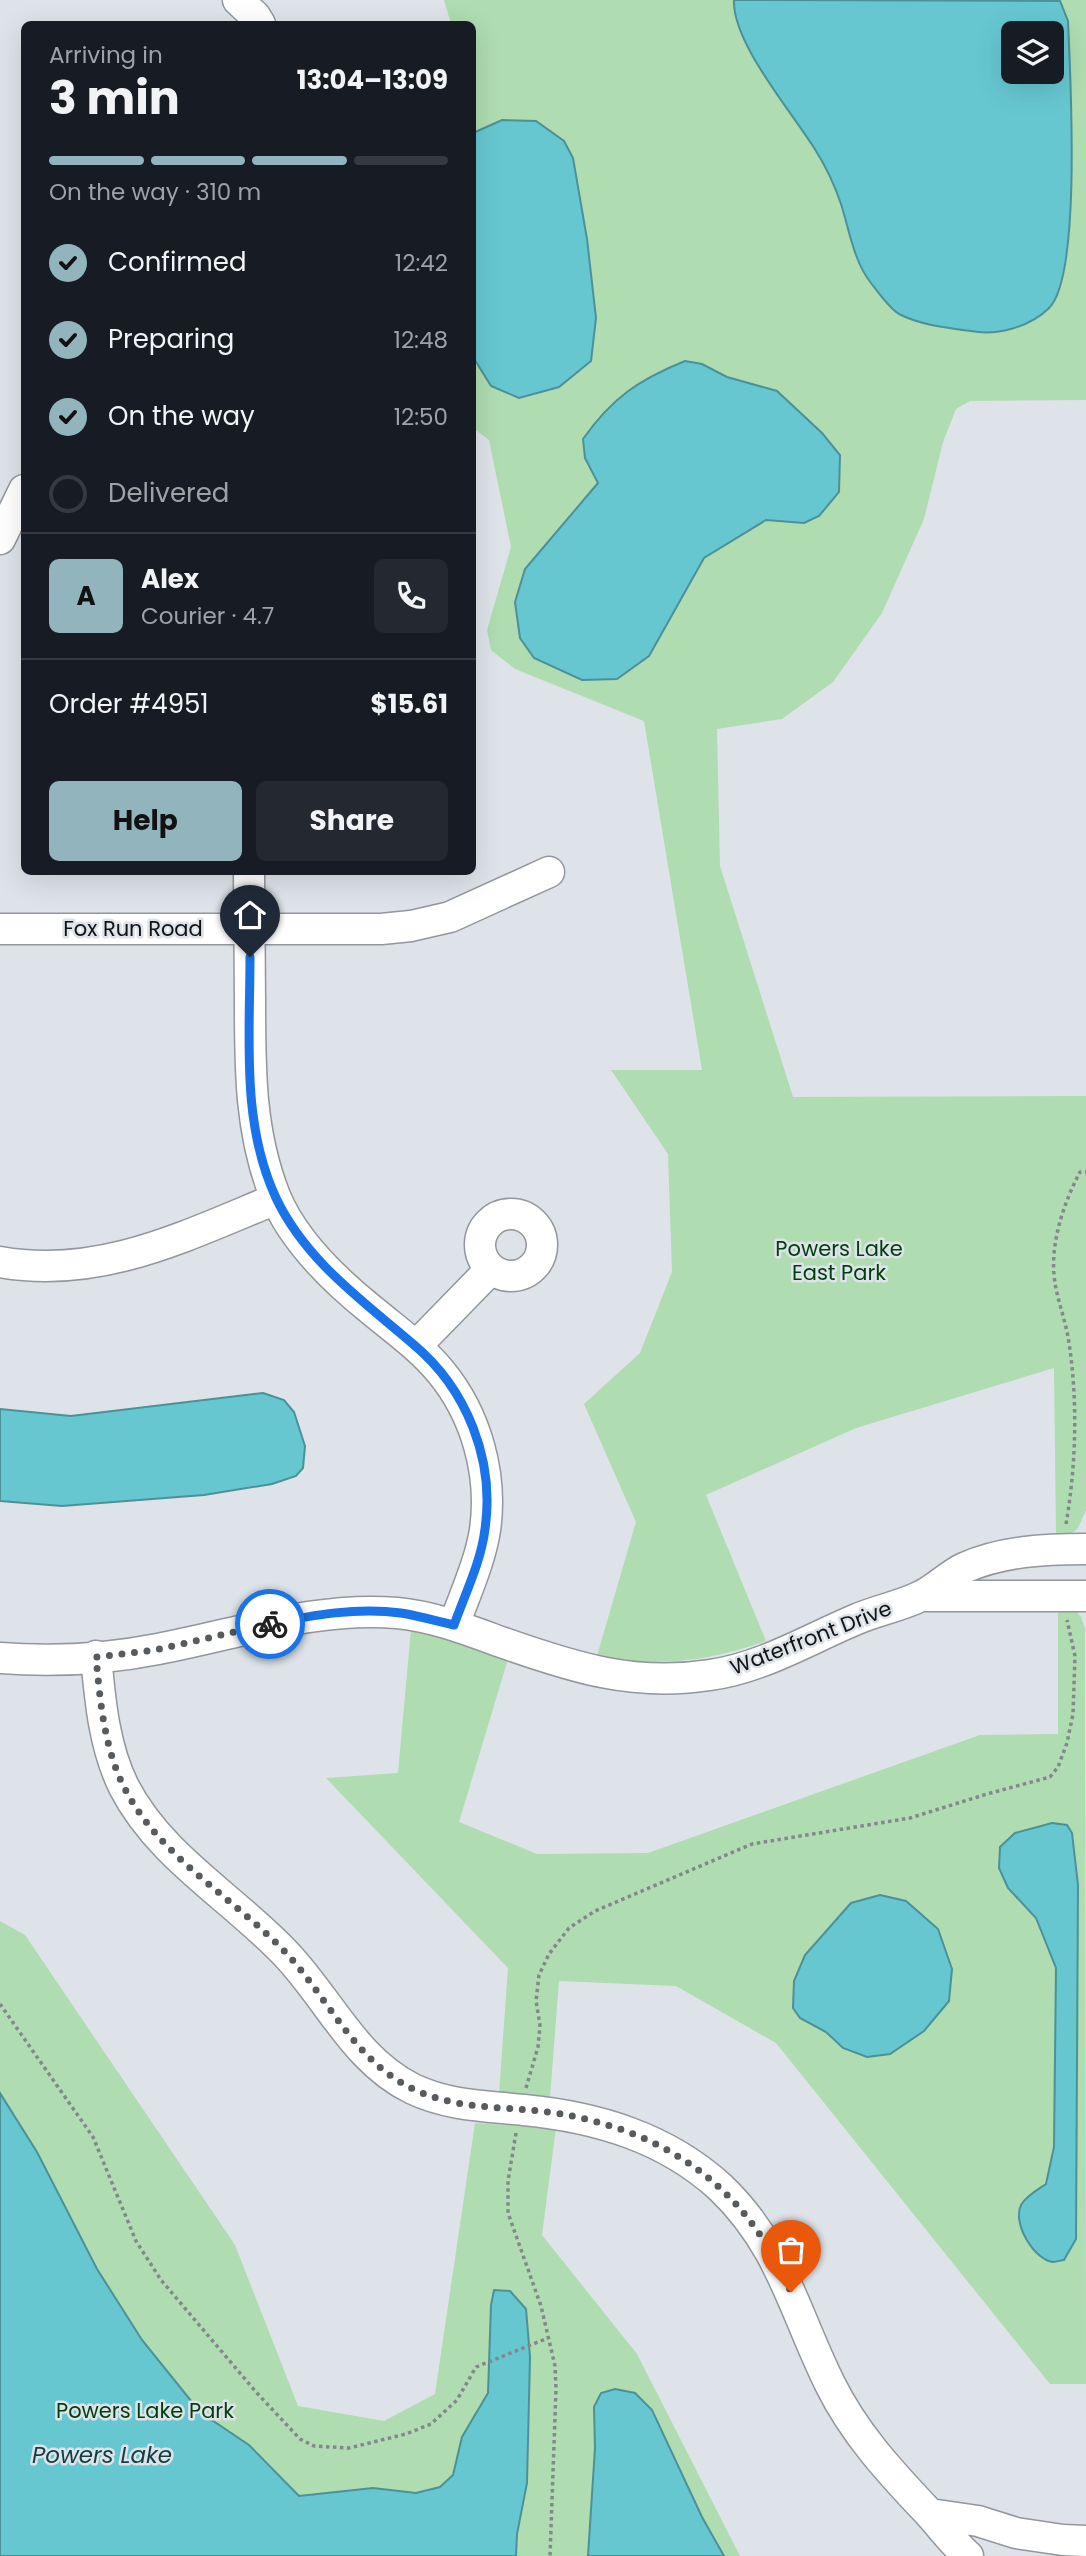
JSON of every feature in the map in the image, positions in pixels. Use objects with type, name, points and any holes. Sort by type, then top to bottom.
[{"type":"street","points":[[238,0],[258,21]]},
{"type":"street","points":[[0,539],[21,496]]},
{"type":"street","name":"Fox Run Road","points":[[0,929],[381,929],[411,926],[450,917],[549,872]]},
{"type":"street","points":[[249,875],[252,1109],[260,1153],[276,1199],[301,1239],[329,1273],[416,1346],[441,1372],[461,1401],[478,1437],[486,1482],[485,1529],[477,1561],[454,1625]]},
{"type":"street","points":[[0,1262],[22,1266],[65,1266],[106,1261],[151,1250],[276,1199]]},
{"type":"street","points":[[416,1346],[491,1269]]},
{"type":"street","name":"Waterfront Drive","points":[[0,1658],[25,1660],[96,1657],[155,1650],[332,1612],[401,1613],[454,1625],[592,1672],[633,1679],[674,1679],[712,1675],[744,1667],[860,1617],[921,1596],[963,1569],[1008,1555],[1045,1549],[1076,1549]]},
{"type":"street","name":"Waterfront Drive","points":[[921,1596],[1076,1596]]},
{"type":"street","points":[[96,1657],[108,1747],[135,1806],[165,1846],[226,1897],[286,1954],[314,1985],[361,2050],[384,2072],[413,2089],[444,2101],[591,2120],[627,2130],[661,2146],[718,2186],[764,2238],[781,2269],[830,2384],[853,2423],[902,2486],[968,2556]]},
{"type":"street","points":[[930,2514],[978,2521],[1016,2533],[1086,2541]]},
{"type":"path","points":[[1076,1549],[1065,1529],[1073,1463],[1073,1393],[1069,1343],[1054,1277],[1054,1252],[1072,1187],[1080,1172],[1086,1172]]},
{"type":"path","points":[[550,2556],[555,2366],[541,2306],[508,2213],[508,2181],[520,2109],[538,2047],[540,2025],[536,2001],[539,1975],[549,1954],[569,1928],[595,1911],[752,1844],[910,1818],[1050,1777],[1058,1768],[1073,1714],[1075,1657],[1067,1625],[1076,1596]]},
{"type":"path","points":[[0,2004],[93,2137],[136,2241],[161,2280],[256,2392],[300,2439],[314,2446],[349,2448],[407,2434],[431,2424],[457,2400],[476,2367],[548,2338]]},
{"type":"green space","name":"Powers Lake East Park","points":[[444,0],[1086,0],[1086,400],[970,401],[956,409],[943,442],[924,519],[882,613],[833,682],[782,719],[717,729],[720,866],[793,1097],[1086,1096],[1086,1510],[1074,1532],[1056,1536],[1054,1368],[856,1428],[706,1495],[766,1641],[683,1661],[640,1662],[597,1656],[636,1522],[584,1404],[640,1353],[672,1272],[668,1154],[611,1070],[702,1070],[644,721],[515,669],[491,650],[487,630],[511,547],[489,440],[476,430],[476,21],[450,21]]},
{"type":"green space","points":[[1058,1607],[1075,1610],[1085,1628],[1086,2384],[1050,2384],[776,2043],[676,1986],[559,1981],[550,2097],[499,2094],[508,1968],[326,1778],[398,1773],[411,1630],[423,1632],[508,1659],[459,1822],[537,1854],[648,1853],[980,1735],[1058,1734]]},
{"type":"green space","name":"Powers Lake Park","points":[[0,1921],[25,1935],[235,2245],[298,2406],[384,2421],[435,2394],[475,2123],[556,2128],[542,2235],[637,2354],[740,2556],[0,2556]]},
{"type":"water","points":[[734,0],[1060,1],[1068,21],[1072,172],[1066,257],[1059,289],[1049,308],[1023,325],[1002,331],[981,332],[925,323],[907,318],[891,308],[860,265],[839,197],[823,164],[753,57],[736,17]]},
{"type":"water","points":[[502,120],[536,121],[564,141],[573,158],[587,239],[596,318],[591,361],[559,387],[519,398],[491,386],[476,362],[476,132]]},
{"type":"water","points":[[685,361],[702,364],[727,377],[777,391],[822,433],[840,455],[839,492],[819,516],[804,523],[766,520],[704,558],[649,656],[617,679],[582,680],[534,658],[520,638],[515,602],[525,569],[598,483],[585,458],[583,439],[605,412],[627,392],[653,375]]},
{"type":"water","points":[[263,1393],[284,1400],[294,1412],[305,1446],[303,1468],[296,1476],[272,1484],[204,1495],[62,1506],[0,1501],[0,1409],[71,1416]]},
{"type":"water","points":[[1052,1823],[1067,1825],[1072,1833],[1078,1885],[1076,2239],[1064,2260],[1053,2262],[1046,2260],[1032,2248],[1022,2230],[1019,2213],[1026,2199],[1046,2184],[1054,2147],[1056,1968],[1036,1918],[1008,1888],[999,1868],[1000,1847],[1015,1833]]},
{"type":"water","points":[[880,1895],[906,1901],[938,1929],[952,1969],[949,2001],[924,2031],[890,2054],[867,2057],[843,2048],[826,2032],[800,2018],[793,2008],[794,1981],[805,1955],[851,1903]]},
{"type":"water","name":"Powers Lake","points":[[0,2093],[37,2152],[97,2269],[142,2340],[200,2412],[249,2445],[299,2496],[373,2488],[416,2493],[440,2487],[453,2475],[462,2437],[488,2393],[491,2305],[494,2290],[510,2291],[526,2309],[530,2357],[527,2483],[517,2534],[516,2556],[0,2556]]},
{"type":"water","points":[[615,2389],[635,2393],[652,2410],[702,2517],[724,2556],[588,2556],[595,2448],[594,2407],[601,2393]]},
{"type":"way so far","points":[[270,1624],[155,1650],[96,1657],[108,1747],[123,1784],[141,1816],[165,1846],[226,1897],[286,1954],[314,1985],[361,2050],[384,2072],[413,2089],[444,2101],[591,2120],[627,2130],[661,2146],[718,2186],[741,2209],[764,2238],[791,2292]]},
{"type":"route","points":[[250,957],[252,1109],[260,1153],[276,1199],[301,1239],[329,1273],[416,1346],[441,1372],[461,1401],[478,1437],[486,1482],[485,1529],[477,1561],[454,1625],[401,1613],[360,1611],[332,1612],[270,1624]]}]
